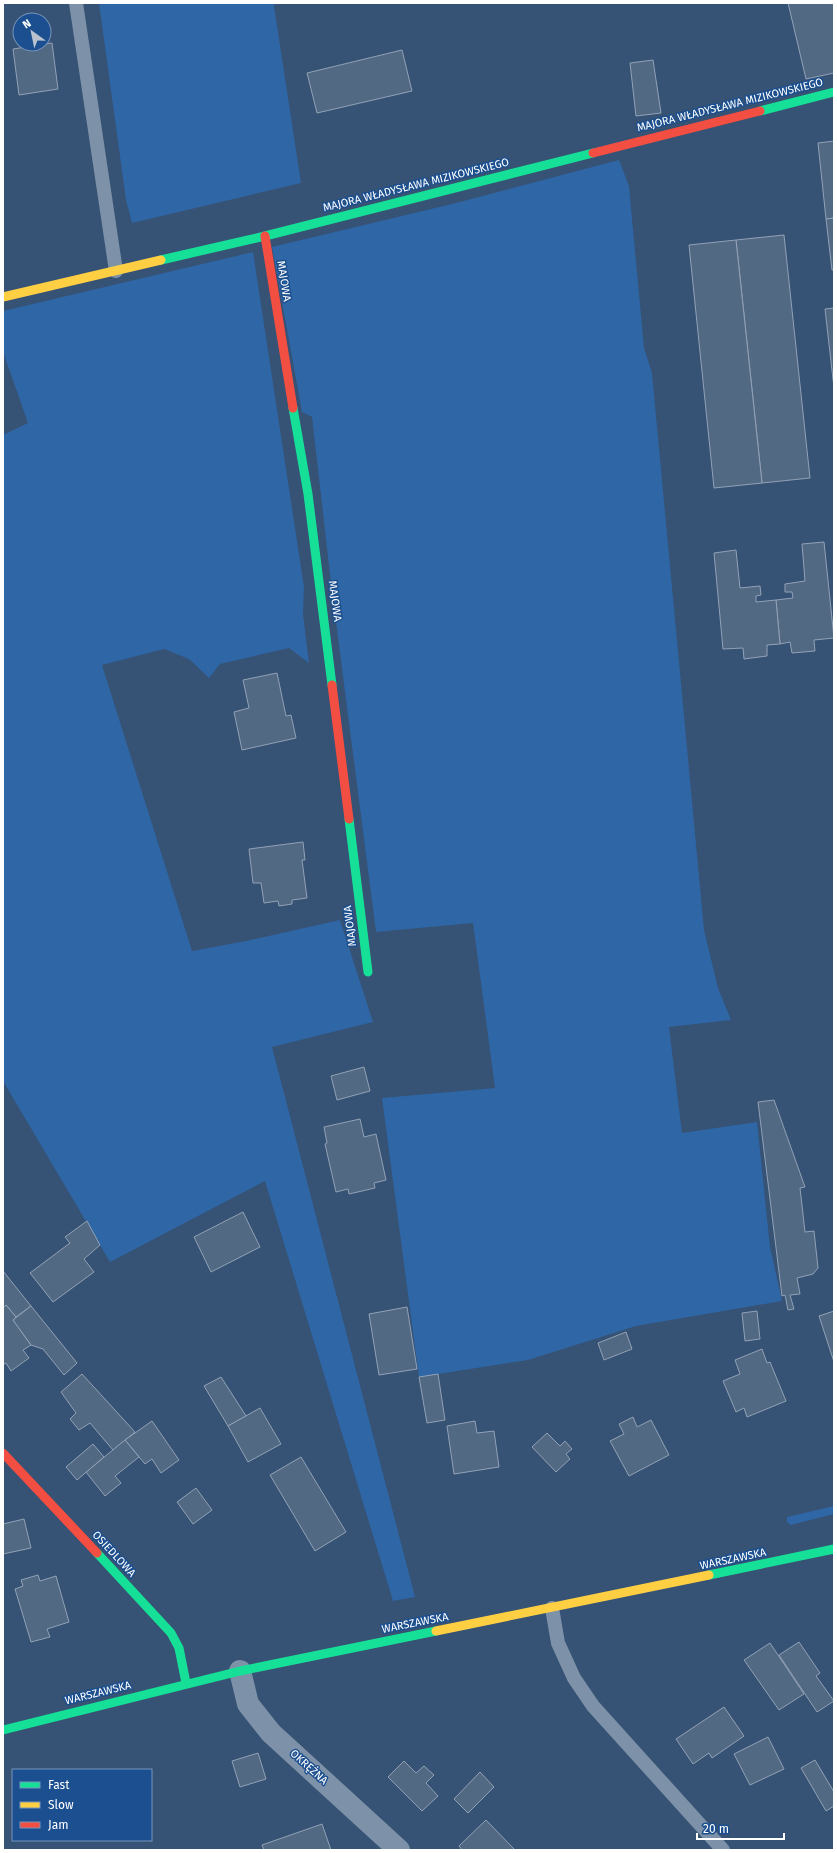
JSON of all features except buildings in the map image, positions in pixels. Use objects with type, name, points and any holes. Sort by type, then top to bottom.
[{"type":"street","name":"MAJORA WŁADYSŁAWA MIZIKOWSKIEGO","points":[[3,297],[265,236],[834,92]]},
{"type":"street","name":"MAJOWA","points":[[265,236],[309,502],[368,972]]},
{"type":"street","name":"OSIEDLOWA","points":[[3,1453],[171,1633],[179,1648],[186,1683]]},
{"type":"street","name":"WARSZAWSKA","points":[[3,1730],[186,1683],[240,1671],[834,1549]]},
{"type":"street","name":"OKRĘŻNA","points":[[240,1671],[248,1704],[271,1733],[399,1850]]},
{"type":"lane","points":[[76,3],[116,271]]},
{"type":"lane","points":[[552,1608],[558,1643],[574,1678],[593,1706],[723,1850]]},
{"type":"shaded area","points":[[99,3],[276,3],[274,6],[301,183],[132,223],[126,200]]},
{"type":"shaded area","points":[[619,160],[629,186],[644,348],[652,373],[704,930],[718,988],[731,1020],[669,1027],[682,1133],[757,1122],[770,1247],[782,1301],[636,1326],[528,1360],[419,1377],[382,1098],[495,1088],[473,923],[376,932],[331,583],[312,417],[302,412],[272,247],[456,203]]},
{"type":"shaded area","points":[[253,252],[304,587],[303,614],[309,663],[289,648],[220,664],[209,678],[189,659],[164,649],[102,665],[192,951],[246,941],[340,920],[373,1022],[272,1047],[415,1597],[393,1601],[265,1181],[110,1262],[3,1081],[3,435],[28,423],[3,352],[3,311]]},
{"type":"shaded area","points":[[834,1506],[834,1514],[791,1525],[787,1522],[787,1517]]},
{"type":"traffic: fast","points":[[760,111],[834,92]]},
{"type":"traffic: fast","points":[[161,260],[265,236],[593,153]]},
{"type":"traffic: fast","points":[[293,408],[308,494],[332,685]]},
{"type":"traffic: fast","points":[[349,819],[368,972]]},
{"type":"traffic: fast","points":[[709,1575],[834,1549]]},
{"type":"traffic: fast","points":[[97,1553],[171,1633],[179,1648],[186,1683]]},
{"type":"traffic: fast","points":[[3,1730],[240,1671],[436,1631]]},
{"type":"traffic: slow","points":[[3,297],[161,260]]},
{"type":"traffic: slow","points":[[436,1631],[709,1575]]},
{"type":"traffic: jam","points":[[593,153],[760,111]]},
{"type":"traffic: jam","points":[[265,236],[293,408]]},
{"type":"traffic: jam","points":[[332,685],[349,819]]},
{"type":"traffic: jam","points":[[3,1453],[97,1553]]}]
